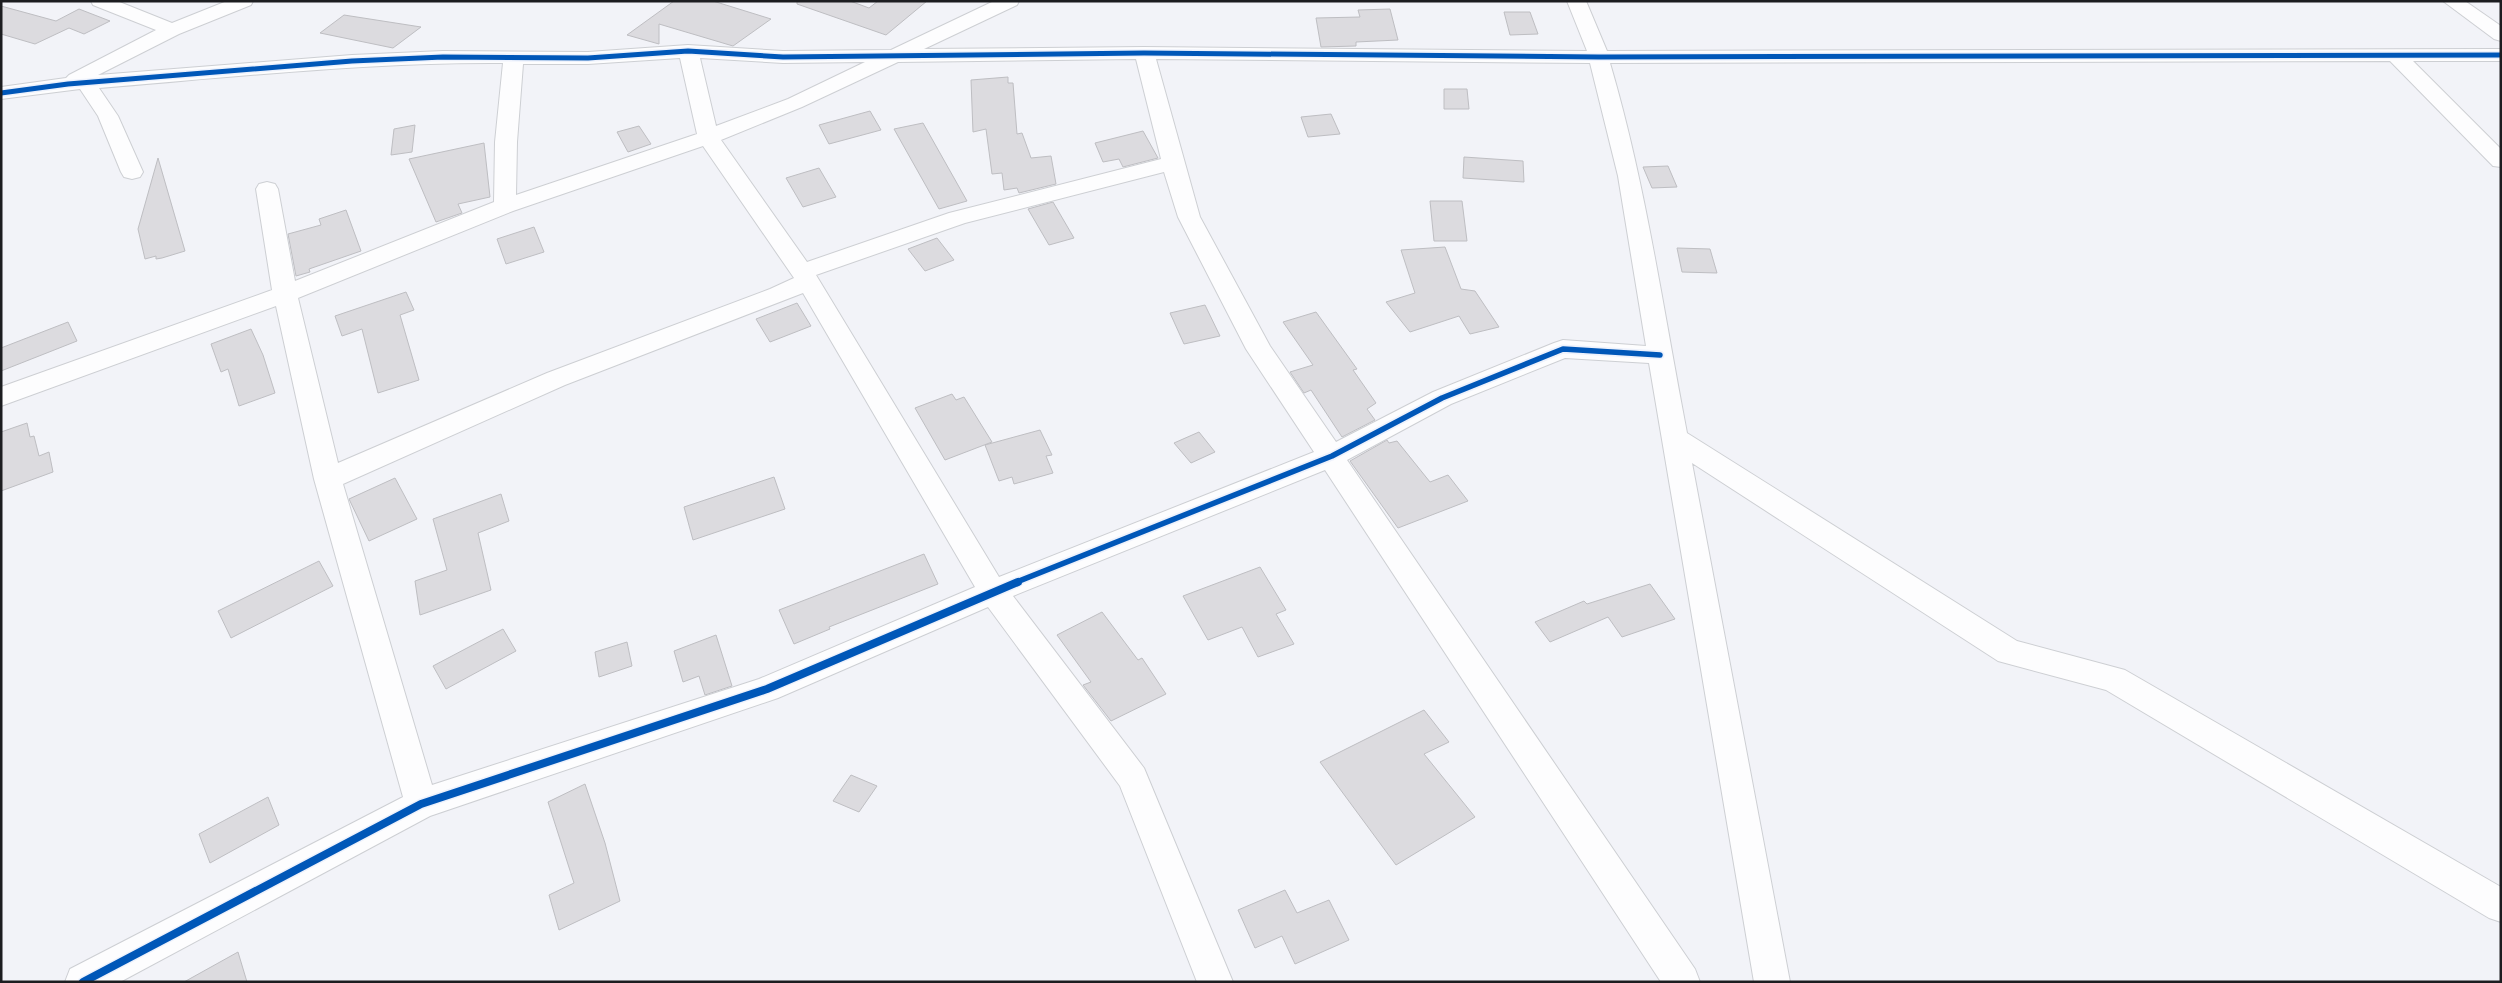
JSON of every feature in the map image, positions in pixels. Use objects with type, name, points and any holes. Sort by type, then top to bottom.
[{"type":"street","points":[[100,1],[172,30]]},
{"type":"street","points":[[77,83],[172,30],[244,1]]},
{"type":"street","points":[[1,397],[285,294],[505,206],[708,137],[795,103],[897,57],[1010,1]]},
{"type":"street","points":[[1576,1],[1599,57],[1633,195],[1651,286],[1674,438],[1772,982]]},
{"type":"street","points":[[2452,1],[2501,35]]},
{"type":"street","points":[[688,51],[708,137],[805,276],[993,592],[1133,778],[1215,982]]},
{"type":"street","points":[[1,93],[77,83],[352,61],[443,57],[588,58],[688,51],[783,57],[1144,53],[1599,57],[2501,55]]},
{"type":"street","points":[[1144,53],[1172,163],[1189,217],[1255,340],[1682,982]]},
{"type":"street","points":[[2394,54],[2501,161]]},
{"type":"street","points":[[505,206],[506,142],[514,58]]},
{"type":"street","points":[[77,83],[108,116],[132,172]]},
{"type":"street","points":[[1,104],[38,88]]},
{"type":"street","points":[[328,479],[556,379],[779,295],[805,276],[957,218],[1172,163]]},
{"type":"street","points":[[267,189],[285,294],[328,479],[421,804]]},
{"type":"street","points":[[83,982],[421,804],[767,689],[993,592],[1332,456],[1442,398],[1563,349],[1660,355]]},
{"type":"street","points":[[1674,438],[2008,652],[2114,679],[2501,906]]},
{"type":"building","points":[[674,1],[713,1],[771,19],[733,46],[659,24],[659,44],[627,35]]},
{"type":"building","points":[[797,1],[850,1],[869,8],[878,1],[927,1],[886,35],[797,4]]},
{"type":"building","points":[[1,6],[56,21],[79,9],[110,21],[84,34],[69,28],[35,44],[1,34]]},
{"type":"building","points":[[1390,9],[1398,40],[1356,42],[1356,46],[1321,47],[1316,18],[1360,17],[1358,10]]},
{"type":"building","points":[[1504,12],[1530,12],[1538,34],[1510,35]]},
{"type":"building","points":[[344,15],[421,27],[393,48],[320,33]]},
{"type":"building","points":[[1008,77],[1008,83],[1013,83],[1017,134],[1022,133],[1031,158],[1051,156],[1056,184],[1019,193],[1017,188],[1004,190],[1002,173],[992,174],[986,129],[973,132],[971,80]]},
{"type":"building","points":[[1444,89],[1467,89],[1469,109],[1444,109]]},
{"type":"building","points":[[870,111],[881,130],[829,144],[819,125]]},
{"type":"building","points":[[1331,114],[1340,134],[1308,137],[1301,117]]},
{"type":"building","points":[[923,123],[967,201],[939,209],[894,129]]},
{"type":"building","points":[[415,125],[412,152],[391,155],[394,129]]},
{"type":"building","points":[[639,126],[651,144],[628,152],[617,132]]},
{"type":"building","points":[[1143,131],[1158,158],[1123,167],[1119,159],[1103,162],[1095,143]]},
{"type":"building","points":[[484,143],[490,197],[458,204],[462,213],[436,222],[409,159]]},
{"type":"building","points":[[1464,157],[1523,161],[1524,182],[1463,178]]},
{"type":"building","points":[[158,158],[185,251],[162,258],[156,259],[156,256],[145,259],[138,229]]},
{"type":"building","points":[[1668,166],[1677,187],[1652,188],[1643,167]]},
{"type":"building","points":[[819,168],[836,197],[803,207],[786,178]]},
{"type":"building","points":[[1430,201],[1462,201],[1467,241],[1434,241]]},
{"type":"building","points":[[1053,202],[1074,238],[1049,245],[1028,209]]},
{"type":"building","points":[[346,210],[361,251],[309,269],[310,272],[296,276],[288,234],[321,225],[319,219]]},
{"type":"building","points":[[534,227],[544,252],[506,264],[497,239]]},
{"type":"building","points":[[937,238],[954,260],[925,271],[908,249]]},
{"type":"building","points":[[1445,247],[1461,289],[1475,291],[1499,327],[1470,334],[1459,316],[1410,332],[1386,302],[1415,293],[1401,250]]},
{"type":"building","points":[[1677,248],[1710,249],[1717,273],[1682,272]]},
{"type":"building","points":[[406,292],[414,310],[400,315],[419,380],[378,393],[362,329],[342,336],[335,316]]},
{"type":"building","points":[[797,303],[811,326],[770,342],[756,319]]},
{"type":"building","points":[[1205,305],[1220,336],[1184,344],[1170,313]]},
{"type":"building","points":[[1316,312],[1357,369],[1353,370],[1376,403],[1367,409],[1375,420],[1342,437],[1311,390],[1304,393],[1290,372],[1313,365],[1283,322]]},
{"type":"building","points":[[68,322],[77,341],[1,371],[1,348]]},
{"type":"building","points":[[251,329],[263,355],[275,393],[239,406],[228,369],[221,372],[211,344]]},
{"type":"building","points":[[952,394],[956,400],[964,397],[992,442],[945,460],[915,408]]},
{"type":"building","points":[[27,423],[30,437],[34,436],[39,456],[49,452],[53,472],[1,491],[1,432]]},
{"type":"building","points":[[1040,430],[1052,455],[1046,456],[1053,473],[1014,484],[1012,477],[999,481],[985,445]]},
{"type":"building","points":[[1199,432],[1215,452],[1191,463],[1174,443]]},
{"type":"building","points":[[1387,440],[1389,443],[1397,441],[1430,482],[1448,475],[1468,501],[1398,528],[1350,461]]},
{"type":"building","points":[[774,477],[785,509],[693,540],[684,507]]},
{"type":"building","points":[[395,478],[417,519],[369,541],[349,499]]},
{"type":"building","points":[[501,494],[509,521],[478,533],[491,590],[420,615],[415,581],[447,570],[433,519]]},
{"type":"building","points":[[924,554],[938,584],[829,627],[830,629],[794,644],[779,610]]},
{"type":"building","points":[[319,561],[333,586],[231,638],[218,611]]},
{"type":"building","points":[[1260,567],[1286,610],[1276,614],[1294,644],[1258,657],[1242,627],[1208,640],[1183,596]]},
{"type":"building","points":[[1650,584],[1675,619],[1622,637],[1608,617],[1550,642],[1535,622],[1584,601],[1587,604]]},
{"type":"building","points":[[1102,612],[1138,660],[1142,658],[1166,694],[1111,721],[1083,685],[1091,682],[1057,635]]},
{"type":"building","points":[[503,629],[516,651],[446,689],[433,666]]},
{"type":"building","points":[[716,635],[732,686],[705,695],[699,676],[683,682],[674,651]]},
{"type":"building","points":[[627,642],[632,666],[599,677],[595,652]]},
{"type":"building","points":[[1424,710],[1449,742],[1424,754],[1475,817],[1396,865],[1320,762]]},
{"type":"building","points":[[851,775],[877,786],[859,812],[833,801]]},
{"type":"building","points":[[585,784],[605,843],[620,901],[559,930],[549,895],[574,883],[548,802]]},
{"type":"building","points":[[268,797],[279,825],[210,863],[199,834]]},
{"type":"building","points":[[1285,890],[1297,913],[1329,900],[1349,940],[1295,964],[1282,936],[1255,948],[1238,910]]},
{"type":"building","points":[[238,952],[247,982],[184,982]]},
{"type":"cycle path","points":[[1,93],[68,84],[352,61],[443,57],[588,58],[688,51],[783,57],[1144,53],[1599,57],[2501,55]]},
{"type":"cycle path","points":[[83,982],[421,804],[767,689],[993,592],[1332,456],[1442,398],[1563,349],[1660,355]]}]
